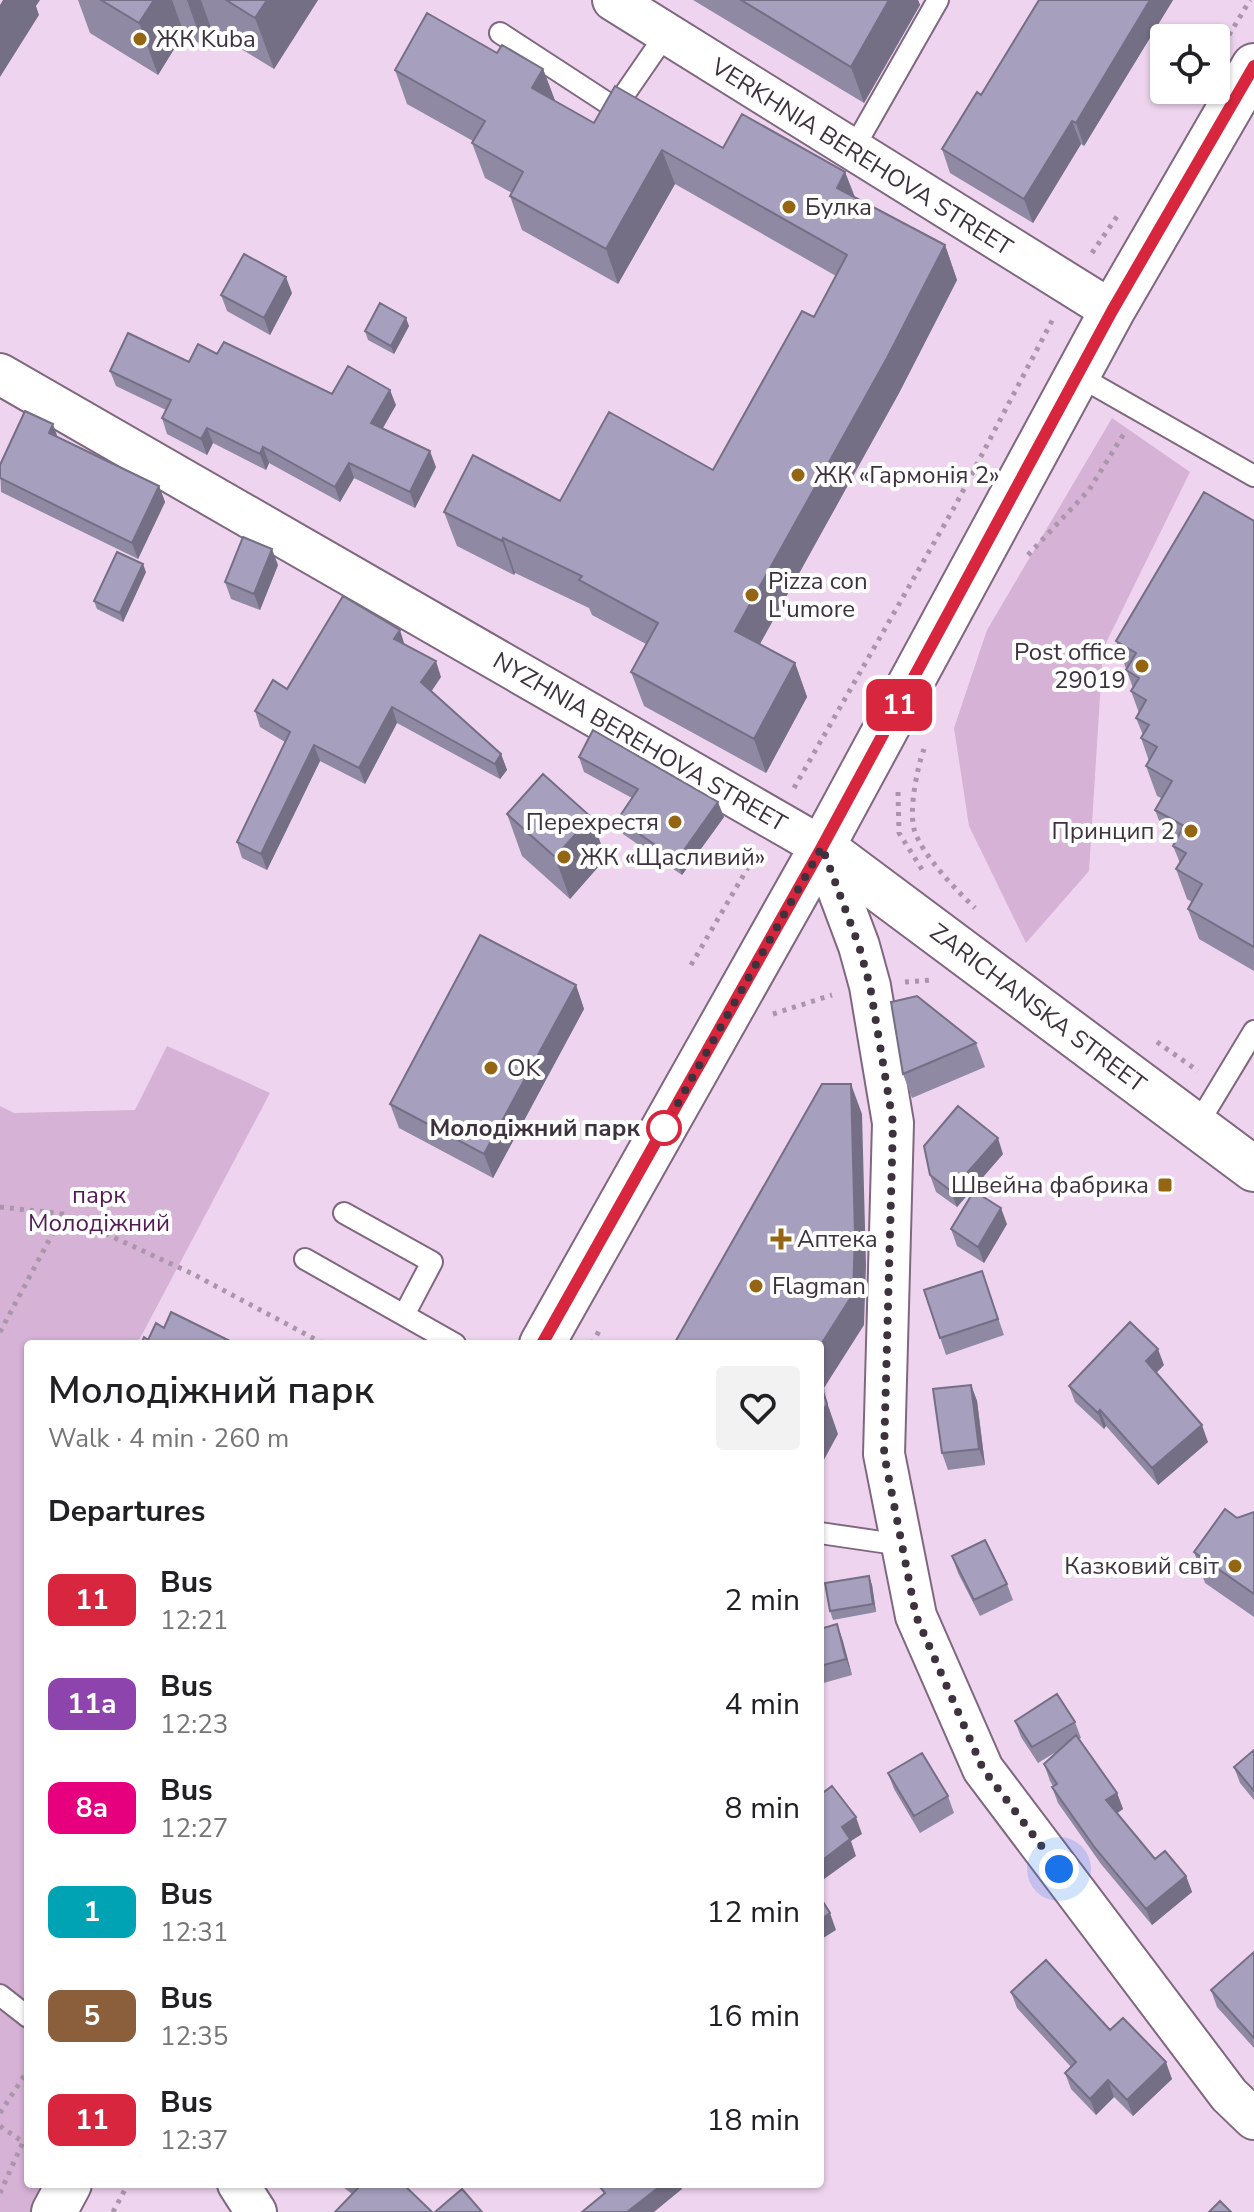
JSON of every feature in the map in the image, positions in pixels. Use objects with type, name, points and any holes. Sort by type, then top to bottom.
[{"type":"main road","points":[[544,1340],[822,847],[1112,311],[1238,55]]},
{"type":"main road","name":"ZARICHANSKA STREET","points":[[822,847],[1254,1169]]},
{"type":"main road","points":[[54,2212],[67,2188]]},
{"type":"street","name":"VERKHNIA BEREHOVA STREET","points":[[613,0],[1112,311]]},
{"type":"street","name":"NYZHNIA BEREHOVA STREET","points":[[0,374],[822,847]]},
{"type":"street","points":[[822,847],[859,946],[870,986],[893,1123],[884,1454],[916,1616],[983,1769],[1229,2095],[1254,2119]]},
{"type":"street","points":[[241,2188],[256,2212]]},
{"type":"lane","points":[[852,151],[938,0]]},
{"type":"lane","points":[[500,33],[615,108],[666,34]]},
{"type":"lane","points":[[1077,375],[1254,476]]},
{"type":"lane","points":[[1196,1127],[1254,1031]]},
{"type":"lane","points":[[344,1213],[432,1262],[404,1315]]},
{"type":"lane","points":[[305,1259],[448,1340]]},
{"type":"lane","points":[[824,1534],[902,1545]]},
{"type":"lane","points":[[0,1995],[24,2014]]},
{"type":"path","points":[[1238,55],[1250,0]]},
{"type":"path","points":[[691,965],[955,506],[1069,287],[1121,210]]},
{"type":"path","points":[[1018,565],[1089,490],[1138,411]]},
{"type":"path","points":[[925,744],[914,805],[914,830],[943,876],[976,913],[961,905]]},
{"type":"path","points":[[899,785],[899,833],[925,875]]},
{"type":"path","points":[[1146,1035],[1220,1087]]},
{"type":"path","points":[[0,1207],[63,1214],[193,1274],[317,1340]]},
{"type":"path","points":[[0,1332],[63,1214]]},
{"type":"path","points":[[0,2113],[24,2076]]},
{"type":"path","points":[[0,2126],[23,2142],[0,2193]]},
{"type":"path","points":[[113,2212],[126,2188]]},
{"type":"green space","points":[[1112,418],[1190,472],[1103,649],[1089,871],[1026,943],[969,826],[954,728],[987,630]]},
{"type":"green space","name":"парк Молодіжний","points":[[167,1046],[270,1093],[139,1340],[24,1340],[24,2188],[49,2188],[36,2212],[0,2212],[0,1106],[14,1113],[135,1110]]},
{"type":"building","points":[[101,0],[154,0],[139,23]]},
{"type":"building","points":[[226,0],[267,0],[255,18]]},
{"type":"building","points":[[741,0],[889,0],[851,67]]},
{"type":"building","points":[[1039,0],[1150,0],[1076,123],[1072,121],[1024,199],[942,149],[977,92],[981,95]]},
{"type":"building","points":[[427,13],[497,53],[502,45],[543,69],[532,88],[594,123],[615,86],[723,148],[742,114],[845,172],[837,188],[945,245],[887,358],[735,631],[795,663],[754,739],[631,672],[658,623],[579,580],[582,576],[444,512],[473,455],[560,501],[609,412],[713,470],[802,311],[814,317],[847,255],[662,150],[606,249],[510,196],[523,172],[472,143],[485,121],[395,70]]},
{"type":"building","points":[[244,254],[286,277],[264,318],[221,295]]},
{"type":"building","points":[[380,303],[406,318],[391,346],[365,331]]},
{"type":"building","points":[[128,333],[189,362],[198,344],[217,354],[224,342],[332,394],[348,366],[390,390],[371,423],[430,451],[410,492],[349,463],[335,487],[263,447],[260,454],[207,428],[201,439],[162,418],[171,400],[110,371]]},
{"type":"building","points":[[25,411],[53,424],[49,433],[159,486],[132,543],[0,478],[0,465]]},
{"type":"building","points":[[1204,492],[1254,521],[1254,947],[1188,909],[1202,884],[1176,869],[1186,853],[1173,846],[1184,826],[1155,810],[1172,781],[1146,766],[1157,747],[1141,738],[1149,725],[1136,718],[1146,700],[1131,691],[1139,678],[1126,670],[1136,653],[1116,641]]},
{"type":"building","points":[[243,537],[272,549],[254,594],[225,582]]},
{"type":"building","points":[[117,552],[143,564],[120,613],[94,601]]},
{"type":"building","points":[[343,596],[400,630],[394,639],[436,661],[421,682],[501,754],[495,764],[392,707],[359,768],[314,745],[261,854],[237,842],[290,732],[255,711],[273,680],[287,689]]},
{"type":"building","points":[[593,730],[718,802],[677,860],[618,819],[638,789],[579,757]]},
{"type":"building","points":[[543,774],[591,817],[555,857],[507,814]]},
{"type":"building","points":[[480,935],[576,985],[484,1154],[390,1104]]},
{"type":"building","points":[[917,996],[976,1043],[903,1074],[891,1002]]},
{"type":"building","points":[[822,1084],[851,1084],[855,1235],[853,1294],[824,1340],[676,1340]]},
{"type":"building","points":[[958,1106],[998,1138],[951,1191],[930,1175],[924,1146]]},
{"type":"building","points":[[974,1191],[1001,1208],[978,1247],[951,1229]]},
{"type":"building","points":[[982,1271],[998,1319],[940,1338],[924,1290]]},
{"type":"building","points":[[171,1312],[228,1340],[148,1340],[156,1323],[164,1328]]},
{"type":"building","points":[[1130,1322],[1158,1349],[1146,1361],[1202,1425],[1152,1468],[1100,1410],[1098,1413],[1069,1386]]},
{"type":"building","points":[[971,1385],[979,1449],[942,1453],[933,1389]]},
{"type":"building","points":[[1225,1509],[1237,1518],[1254,1512],[1254,1594],[1194,1552]]},
{"type":"building","points":[[985,1540],[1007,1584],[974,1600],[952,1556]]},
{"type":"building","points":[[869,1576],[873,1604],[830,1611],[825,1583]]},
{"type":"building","points":[[837,1624],[846,1659],[824,1665],[824,1628]]},
{"type":"building","points":[[1057,1694],[1075,1722],[1032,1747],[1015,1721]]},
{"type":"building","points":[[1076,1735],[1117,1793],[1106,1800],[1155,1859],[1165,1851],[1186,1876],[1146,1909],[1095,1848],[1052,1787],[1057,1784],[1044,1764]]},
{"type":"building","points":[[1254,1750],[1254,1791],[1234,1767]]},
{"type":"building","points":[[922,1753],[948,1796],[914,1816],[888,1773]]},
{"type":"building","points":[[832,1786],[856,1817],[842,1827],[850,1839],[824,1859],[824,1792]]},
{"type":"building","points":[[824,1903],[830,1913],[824,1917]]},
{"type":"building","points":[[1254,1952],[1254,2038],[1211,1990]]},
{"type":"building","points":[[1046,1960],[1110,2030],[1123,2018],[1166,2062],[1127,2100],[1108,2080],[1090,2099],[1065,2073],[1076,2062],[1011,1992]]},
{"type":"building","points":[[358,2188],[407,2188],[432,2212],[335,2212]]},
{"type":"building","points":[[601,2188],[658,2188],[627,2212],[582,2212],[605,2193]]},
{"type":"building","points":[[462,2189],[482,2212],[435,2212]]},
{"type":"building","points":[[1220,2201],[1231,2212],[1209,2212]]},
{"type":"bus line","name":"11","points":[[544,1340],[822,847],[1112,311],[1254,66]]},
{"type":"place","name":"ЖК Kuba","points":[[140,39]]},
{"type":"place","name":"Булка","points":[[789,207]]},
{"type":"place","name":"ЖК «Гармонія 2»","points":[[798,475]]},
{"type":"place","name":"Pizza con L'umore","points":[[752,595]]},
{"type":"place","name":"Post office 29019","points":[[1142,666]]},
{"type":"place","name":"Перехрестя","points":[[675,822]]},
{"type":"place","name":"Принцип 2","points":[[1191,831]]},
{"type":"place","name":"ЖК «Щасливий»","points":[[564,857]]},
{"type":"place","name":"OK","points":[[491,1068]]},
{"type":"place","name":"Молодіжний парк","points":[[664,1128]]},
{"type":"place","name":"Швейна фабрика","points":[[1165,1185]]},
{"type":"place","name":"Аптека","points":[[781,1239]]},
{"type":"place","name":"Flagman","points":[[756,1286]]},
{"type":"place","name":"Казковий світ","points":[[1235,1566]]},
{"type":"route","points":[[664,1128],[822,847],[859,946],[870,986],[893,1123],[884,1454],[916,1616],[983,1769],[1059,1869]]}]
